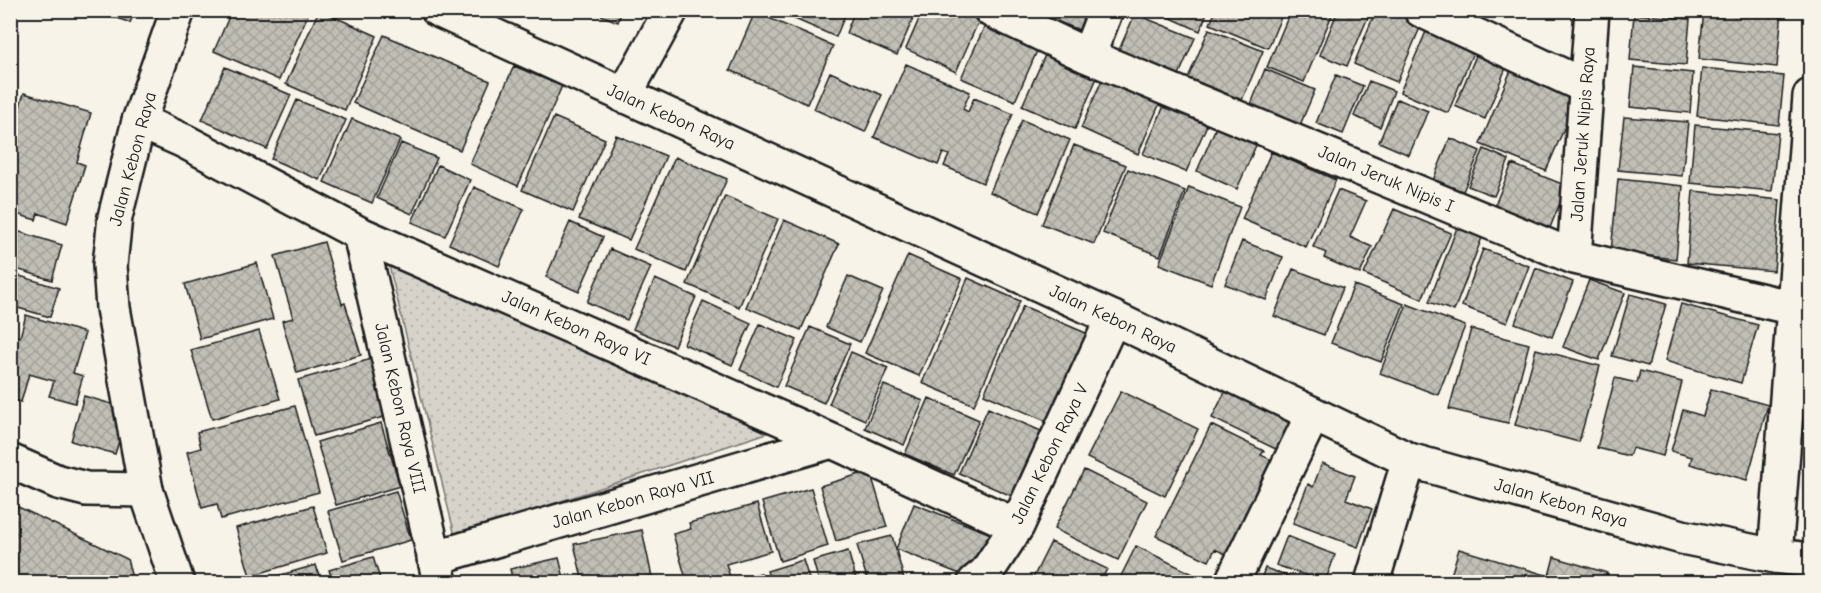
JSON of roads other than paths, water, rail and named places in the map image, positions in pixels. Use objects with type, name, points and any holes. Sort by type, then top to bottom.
[{"type":"street","name":"Jalan Kebon Raya","points":[[177,582],[146,490],[112,308],[110,265],[115,217],[139,121],[178,10]]},
{"type":"street","name":"Jalan Kebon Raya","points":[[438,10],[1113,318],[1409,460],[1682,537],[1775,556],[1810,560]]},
{"type":"street","points":[[624,96],[671,10]]},
{"type":"street","name":"Jalan Jeruk Nipis I","points":[[991,10],[1088,56],[1574,257],[1802,309]]},
{"type":"street","points":[[1088,56],[1106,10]]},
{"type":"street","name":"Jalan Jeruk Nipis Raya","points":[[1574,257],[1592,10]]},
{"type":"street","points":[[1433,13],[1587,87]]},
{"type":"street","points":[[1775,556],[1802,309],[1810,96]]},
{"type":"street","name":"Jalan Kebon Raya VI","points":[[139,121],[184,141],[360,234],[832,441],[1017,526]]},
{"type":"street","name":"Jalan Kebon Raya VIII","points":[[360,234],[437,570]]},
{"type":"street","name":"Jalan Kebon Raya V","points":[[975,582],[986,573],[1017,526],[1113,318]]},
{"type":"street","points":[[1232,582],[1314,414]]},
{"type":"street","name":"Jalan Kebon Raya VII","points":[[437,570],[832,441]]},
{"type":"street","points":[[1372,582],[1409,460]]},
{"type":"street","points":[[10,461],[58,482],[86,489],[146,490]]}]
